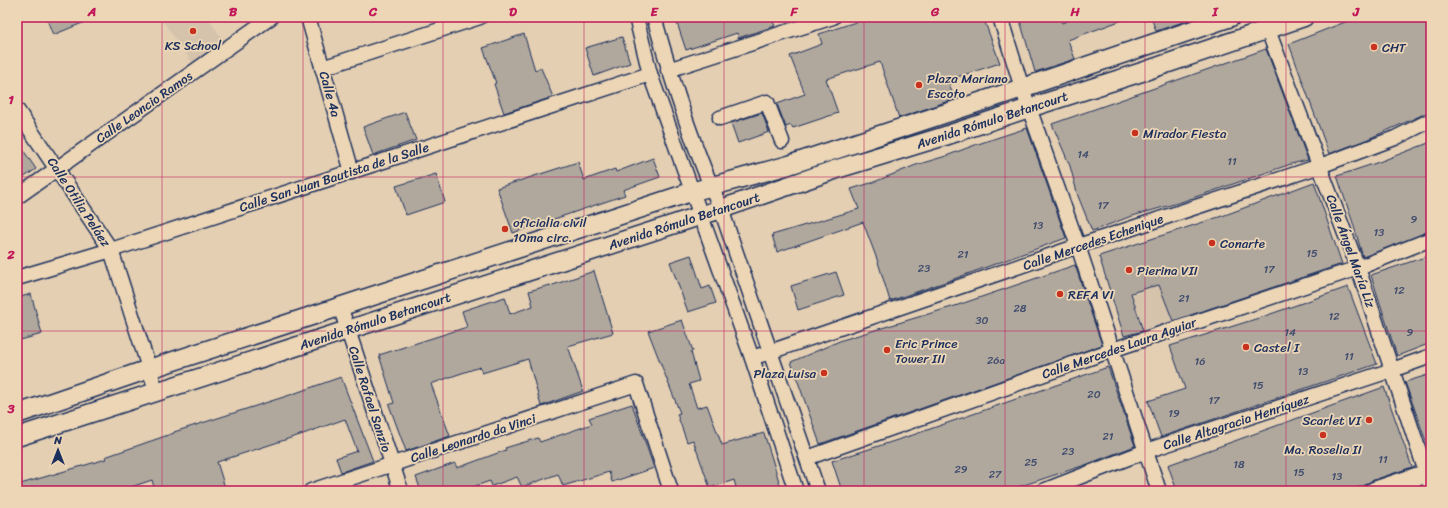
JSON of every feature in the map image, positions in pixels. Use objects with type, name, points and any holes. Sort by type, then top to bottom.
[{"type":"main road","name":"Avenida Rómulo Betancourt","points":[[17,414],[340,306],[691,192],[789,165],[1231,17]]},
{"type":"main road","name":"Avenida Rómulo Betancourt","points":[[17,437],[700,216],[837,169],[1145,72],[1266,24],[1304,17]]},
{"type":"main road","points":[[1374,491],[1430,478]]},
{"type":"street","name":"Calle Leoncio Ramos","points":[[17,197],[271,17]]},
{"type":"street","name":"Calle 4a","points":[[308,17],[352,172]]},
{"type":"street","points":[[322,68],[480,17]]},
{"type":"street","points":[[636,17],[650,74],[691,192],[752,358],[796,491]]},
{"type":"street","points":[[654,17],[668,70],[711,187],[721,209],[772,352],[818,491]]},
{"type":"street","points":[[668,70],[832,17]]},
{"type":"street","points":[[1000,17],[1022,88],[1078,246],[1160,491]]},
{"type":"street","name":"Calle Ángel María Liz","points":[[1266,24],[1358,268],[1430,478]]},
{"type":"street","name":"Calle San Juan Bautista de la Salle","points":[[17,278],[110,250],[650,74]]},
{"type":"street","points":[[720,118],[767,102],[782,141]]},
{"type":"street","name":"Calle Otilia Peláez","points":[[17,110],[110,250],[156,393]]},
{"type":"street","name":"Calle Mercedes Echenique","points":[[752,358],[1078,246],[1320,166],[1395,138],[1431,120]]},
{"type":"street","name":"Calle Mercedes Laura Aguiar","points":[[807,458],[1112,350],[1358,268],[1431,239]]},
{"type":"street","name":"Calle Rafael Sanzio","points":[[340,306],[400,491]]},
{"type":"street","name":"Calle Altagracia Henríquez","points":[[1043,491],[1146,451],[1431,356]]},
{"type":"street","name":"Calle Leonardo da Vinci","points":[[311,491],[636,384],[671,491]]},
{"type":"shaded area","name":"KS School","points":[[160,17],[207,17],[227,45],[195,67]]},
{"type":"shaded area","points":[[1159,284],[1173,322],[1143,331],[1131,293]]},
{"type":"building","points":[[46,17],[97,17],[53,35]]},
{"type":"building","points":[[675,17],[771,17],[775,26],[738,38],[737,33],[686,50]]},
{"type":"building","points":[[871,17],[983,17],[1000,63],[948,80],[954,99],[899,118],[880,62],[826,79],[838,113],[793,128],[791,125],[786,127],[777,104],[805,94],[790,56],[822,44],[819,34]]},
{"type":"building","points":[[1019,17],[1059,17],[1062,23],[1076,17],[1124,17],[1125,19],[1068,40],[1075,59],[1035,72]]},
{"type":"building","points":[[1151,17],[1198,17],[1156,31]]},
{"type":"building","points":[[1358,17],[1431,17],[1431,111],[1368,139],[1329,154],[1289,44]]},
{"type":"building","points":[[524,34],[535,70],[541,68],[553,97],[504,113],[494,84],[496,83],[483,48]]},
{"type":"building","points":[[622,37],[630,63],[594,76],[585,48]]},
{"type":"building","points":[[1266,49],[1308,160],[1291,164],[1181,202],[1129,217],[1092,231],[1078,196],[1070,166],[1052,124]]},
{"type":"building","points":[[405,112],[416,140],[373,155],[363,127]]},
{"type":"building","points":[[762,113],[769,132],[738,143],[731,123]]},
{"type":"building","points":[[1027,128],[1066,238],[890,301],[878,262],[863,222],[777,252],[772,235],[859,209],[851,189],[874,182],[916,165]]},
{"type":"building","points":[[17,141],[36,169],[17,182]]},
{"type":"building","points":[[1431,142],[1431,231],[1363,257],[1337,176]]},
{"type":"building","points":[[653,158],[660,177],[623,190],[625,195],[513,233],[497,188],[578,162],[584,180],[615,169],[616,172]]},
{"type":"building","points":[[436,174],[445,202],[406,215],[396,186]]},
{"type":"building","points":[[1314,182],[1342,264],[1173,321],[1159,285],[1131,293],[1143,331],[1124,336],[1099,256],[1225,215]]},
{"type":"building","points":[[691,255],[702,289],[710,286],[716,303],[688,312],[670,262]]},
{"type":"building","points":[[1431,255],[1431,343],[1397,356],[1371,275]]},
{"type":"building","points":[[1075,265],[1102,345],[820,444],[791,362],[842,340],[955,306]]},
{"type":"building","points":[[594,271],[613,333],[568,346],[583,391],[541,406],[528,359],[482,373],[480,367],[456,375],[431,384],[450,436],[406,451],[389,405],[394,403],[379,355],[467,327],[462,311],[505,297],[510,314],[533,306],[529,291],[550,286]]},
{"type":"building","points":[[836,272],[844,295],[798,310],[791,286]]},
{"type":"building","points":[[1348,287],[1377,364],[1161,437],[1148,401],[1185,389],[1170,346],[1262,317]]},
{"type":"building","points":[[31,294],[42,334],[17,341],[17,298]]},
{"type":"building","points":[[682,320],[693,351],[691,352],[699,381],[689,384],[697,408],[707,405],[722,445],[764,433],[782,491],[737,491],[734,480],[710,488],[693,440],[687,442],[677,414],[680,413],[648,331]]},
{"type":"building","points":[[1108,367],[1135,446],[1085,465],[1006,491],[842,491],[832,461],[913,435]]},
{"type":"building","points":[[1431,374],[1431,450],[1429,450],[1405,382]]},
{"type":"building","points":[[341,377],[373,461],[341,472],[336,458],[357,451],[345,419],[217,462],[226,491],[155,491],[152,480],[119,491],[17,491],[17,485],[106,459],[105,457],[174,432]]},
{"type":"building","points":[[1384,387],[1412,467],[1371,481],[1349,491],[1177,491],[1168,465]]},
{"type":"building","points":[[632,404],[654,468],[612,482],[609,472],[563,486],[558,474],[522,487],[517,477],[492,486],[490,481],[461,491],[421,491],[416,477],[455,463],[457,468],[506,450],[505,448],[538,438],[540,442],[592,424],[589,418]]},
{"type":"place","name":"KS School","points":[[193,31]]},
{"type":"place","name":"CHT","points":[[1374,47]]},
{"type":"place","name":"Plaza Mariano Escoto","points":[[919,85]]},
{"type":"place","name":"Mirador Fiesta","points":[[1135,133]]},
{"type":"place","name":"oficialia civil 10ma circ.","points":[[505,229]]},
{"type":"place","name":"Conarte","points":[[1212,243]]},
{"type":"place","name":"Pierina VII","points":[[1129,270]]},
{"type":"place","name":"REFA VI","points":[[1060,294]]},
{"type":"place","name":"Castel I","points":[[1246,347]]},
{"type":"place","name":"Eric Prince Tower III","points":[[887,350]]},
{"type":"place","name":"Plaza Luisa","points":[[824,373]]},
{"type":"place","name":"Scarlet VI","points":[[1369,420]]},
{"type":"place","name":"Ma. Roselia II","points":[[1323,435]]}]
